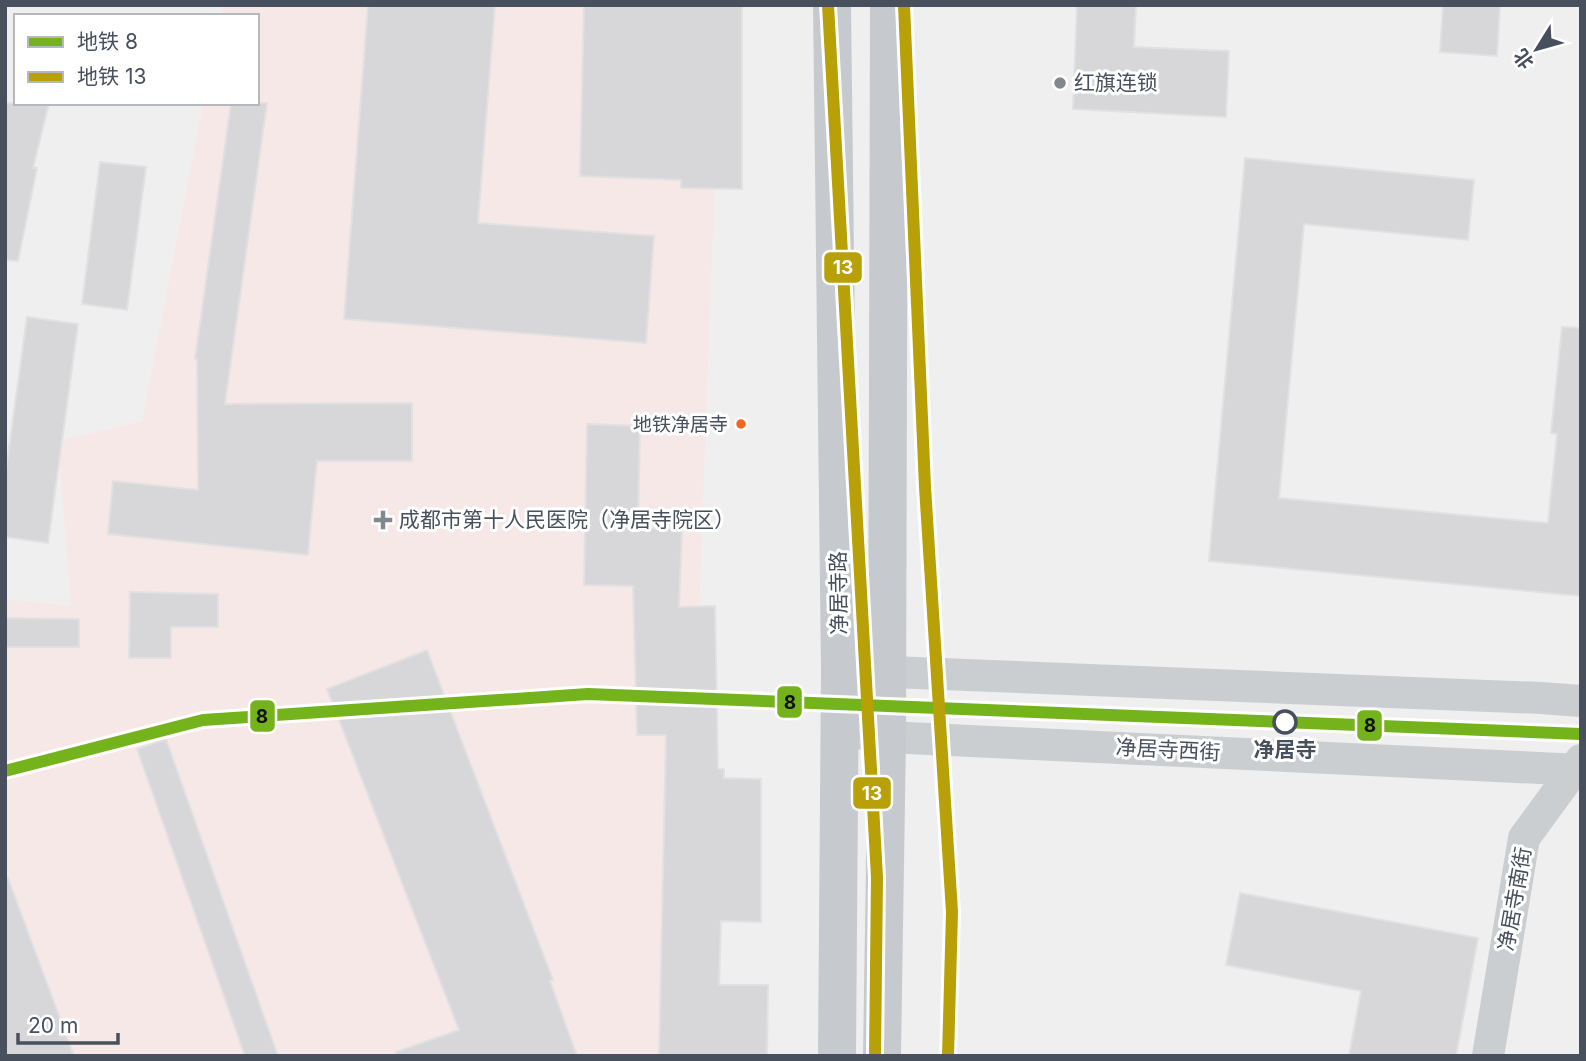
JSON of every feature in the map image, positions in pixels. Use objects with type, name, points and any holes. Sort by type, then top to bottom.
[{"type":"main road","name":"净居寺路","points":[[832,5],[840,670],[837,1056]]},
{"type":"main road","points":[[882,1056],[888,673],[889,5]]},
{"type":"street","points":[[840,670],[1581,701]]},
{"type":"street","name":"净居寺西街","points":[[839,731],[887,737],[1579,766]]},
{"type":"street","name":"净居寺南街","points":[[1488,1056],[1524,838],[1579,766]]},
{"type":"shaded area","name":"成都市第十人民医院（净居寺院区）","points":[[222,5],[721,5],[683,1056],[5,1056],[5,599],[71,606],[58,441],[142,421],[203,105],[259,105],[259,14],[220,14]]},
{"type":"building","points":[[368,5],[495,5],[478,223],[654,236],[646,343],[344,319]]},
{"type":"building","points":[[584,5],[742,5],[742,189],[681,188],[681,180],[580,176]]},
{"type":"building","points":[[1077,5],[1136,5],[1134,47],[1229,51],[1226,117],[1073,109]]},
{"type":"building","points":[[1443,5],[1500,5],[1497,56],[1440,52]]},
{"type":"building","points":[[5,103],[49,105],[33,168],[37,168],[18,261],[5,260]]},
{"type":"building","points":[[267,103],[225,404],[412,403],[412,461],[317,461],[308,555],[108,534],[113,481],[198,490],[195,359],[231,105]]},
{"type":"building","points":[[1245,158],[1474,180],[1468,240],[1304,224],[1279,498],[1548,523],[1557,434],[1551,433],[1562,327],[1581,328],[1581,596],[1209,561]]},
{"type":"building","points":[[100,162],[146,167],[127,310],[82,304]]},
{"type":"building","points":[[27,317],[78,324],[48,543],[5,537],[5,477]]},
{"type":"building","points":[[587,424],[640,426],[638,528],[682,529],[679,607],[715,606],[718,769],[724,769],[724,778],[761,779],[761,922],[721,921],[719,985],[768,985],[767,1056],[659,1056],[666,735],[637,735],[633,586],[584,585]]},
{"type":"building","points":[[130,592],[218,594],[218,627],[171,627],[171,658],[129,658]]},
{"type":"building","points":[[5,618],[79,619],[79,647],[5,647]]},
{"type":"building","points":[[427,650],[553,980],[550,981],[577,1056],[397,1056],[396,1052],[459,1030],[327,689]]},
{"type":"building","points":[[166,739],[278,1056],[245,1056],[137,749]]},
{"type":"building","points":[[5,878],[8,878],[74,1056],[5,1056]]},
{"type":"building","points":[[1240,893],[1478,938],[1456,1056],[1349,1056],[1361,991],[1226,965]]},
{"type":"metro line","name":"13","points":[[828,5],[877,877],[875,1056]]},
{"type":"metro line","name":"13","points":[[904,5],[925,487],[952,912],[948,1056]]},
{"type":"metro line","name":"8","points":[[5,771],[203,720],[588,694],[1581,734]]},
{"type":"place","name":"红旗连锁","points":[[1060,83]]},
{"type":"place","name":"地铁净居寺","points":[[741,424]]},
{"type":"place","name":"成都市第十人民医院（净居寺院区）","points":[[383,520]]},
{"type":"place","name":"净居寺","points":[[1285,722]]}]
